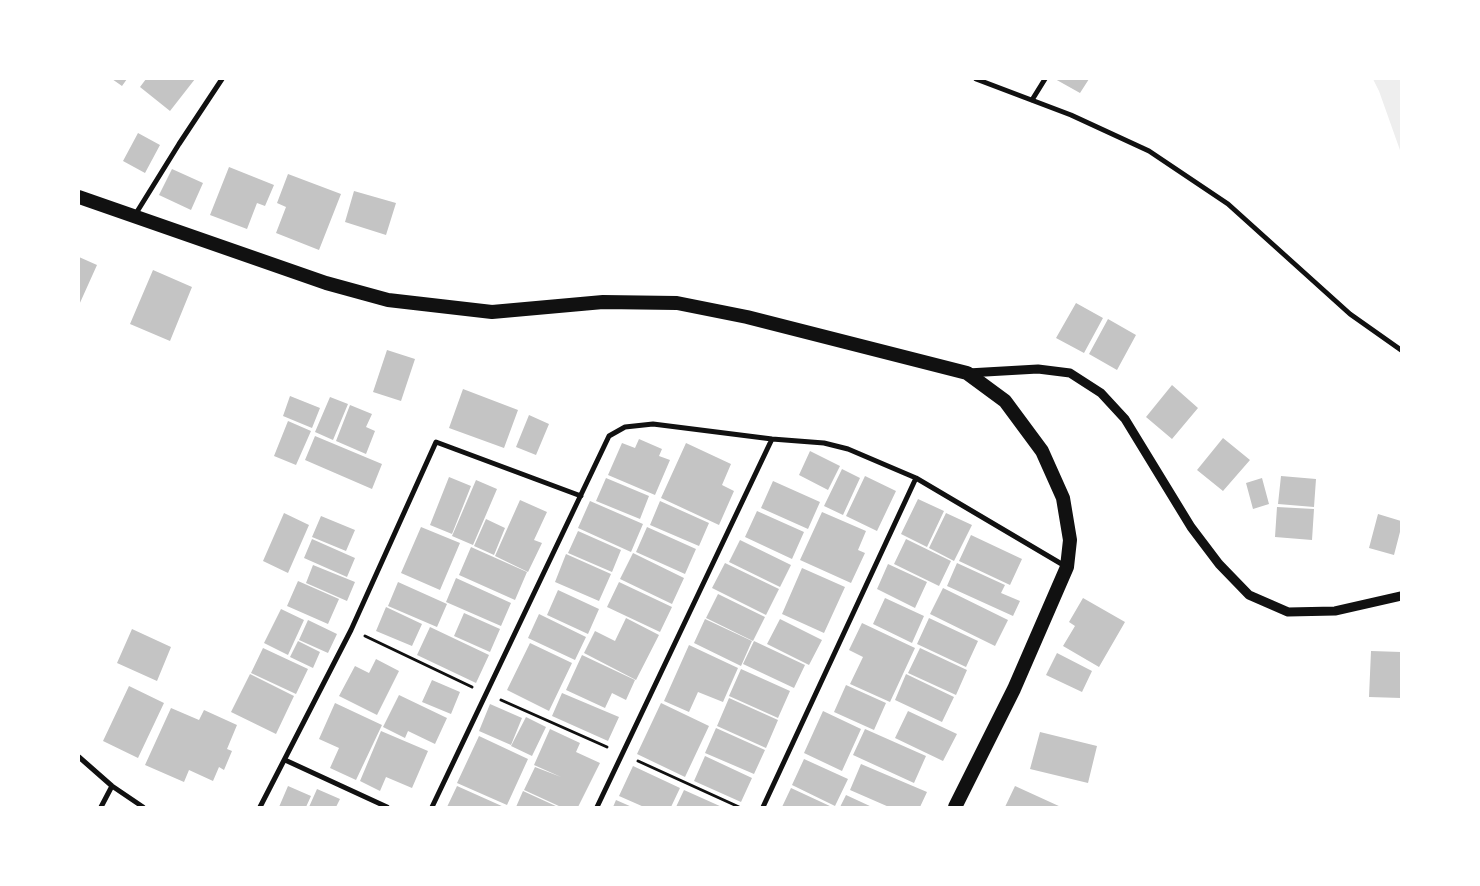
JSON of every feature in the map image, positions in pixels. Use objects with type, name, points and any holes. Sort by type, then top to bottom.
[{"type":"highway","points":[[79,197],[326,283],[388,300],[492,312],[603,302],[677,303],[747,317],[967,373],[1005,401],[1042,451],[1063,498],[1070,540],[1068,567],[1014,689],[955,807]]},
{"type":"street","points":[[134,216],[178,144],[222,79]]},
{"type":"street","points":[[976,79],[1071,115],[1149,151],[1228,204],[1350,314],[1401,350]]},
{"type":"street","points":[[1032,100],[1045,79]]},
{"type":"street","points":[[967,373],[1038,369],[1070,373],[1101,393],[1125,420],[1191,527],[1219,564],[1249,595],[1288,612],[1335,611],[1401,596]]},
{"type":"street","points":[[432,807],[609,436],[625,427],[653,424],[772,439],[824,443],[848,449],[916,478],[1068,567]]},
{"type":"street","points":[[597,807],[621,753],[772,439]]},
{"type":"street","points":[[260,807],[351,630],[436,442],[581,496]]},
{"type":"street","points":[[763,807],[916,478]]},
{"type":"street","points":[[79,758],[112,786],[143,807]]},
{"type":"street","points":[[285,760],[387,807]]},
{"type":"street","points":[[101,807],[112,786]]},
{"type":"path","points":[[351,630],[485,693],[740,807]]},
{"type":"shaded area","points":[[1373,79],[1401,79],[1401,153],[1379,91]]},
{"type":"building","points":[[112,79],[127,79],[122,86]]},
{"type":"building","points":[[146,79],[195,79],[170,111],[140,87]]},
{"type":"building","points":[[1055,79],[1089,79],[1080,93]]},
{"type":"building","points":[[138,133],[160,145],[145,173],[123,161]]},
{"type":"building","points":[[229,167],[274,185],[265,206],[257,203],[247,229],[210,215]]},
{"type":"building","points":[[172,169],[203,183],[191,210],[159,195]]},
{"type":"building","points":[[288,174],[341,194],[319,250],[276,233],[286,207],[277,203]]},
{"type":"building","points":[[354,191],[396,203],[386,235],[345,222]]},
{"type":"building","points":[[79,257],[97,265],[79,305]]},
{"type":"building","points":[[153,270],[192,287],[170,341],[130,324]]},
{"type":"building","points":[[1076,303],[1103,318],[1084,353],[1056,338]]},
{"type":"building","points":[[1108,319],[1136,335],[1117,370],[1089,354]]},
{"type":"building","points":[[387,350],[415,359],[401,401],[373,392]]},
{"type":"building","points":[[1172,385],[1198,408],[1172,439],[1146,417]]},
{"type":"building","points":[[463,389],[518,410],[504,448],[449,428]]},
{"type":"building","points":[[290,396],[320,408],[312,428],[283,416]]},
{"type":"building","points":[[330,397],[348,404],[333,440],[315,432]]},
{"type":"building","points":[[350,405],[372,414],[366,427],[375,431],[366,454],[336,441]]},
{"type":"building","points":[[529,415],[549,424],[536,455],[516,447]]},
{"type":"building","points":[[288,421],[311,431],[296,465],[274,456]]},
{"type":"building","points":[[315,436],[382,464],[372,489],[305,460]]},
{"type":"building","points":[[1223,438],[1250,460],[1223,491],[1197,470]]},
{"type":"building","points":[[639,439],[662,449],[659,456],[670,460],[655,495],[608,475],[622,443],[635,448]]},
{"type":"building","points":[[686,443],[731,464],[722,485],[734,491],[719,525],[661,498]]},
{"type":"building","points":[[810,451],[840,466],[828,490],[799,475]]},
{"type":"building","points":[[842,469],[860,478],[843,515],[824,506]]},
{"type":"building","points":[[865,476],[896,491],[877,531],[846,516]]},
{"type":"building","points":[[1281,476],[1316,479],[1314,507],[1278,504]]},
{"type":"building","points":[[449,477],[471,486],[452,534],[430,525]]},
{"type":"building","points":[[606,478],[649,496],[640,519],[596,501]]},
{"type":"building","points":[[1262,478],[1269,504],[1253,509],[1246,483]]},
{"type":"building","points":[[476,480],[497,489],[473,545],[452,536]]},
{"type":"building","points":[[773,481],[820,502],[808,529],[761,508]]},
{"type":"building","points":[[918,499],[944,511],[927,547],[901,534]]},
{"type":"building","points":[[520,500],[547,512],[534,540],[542,543],[528,572],[495,556]]},
{"type":"building","points":[[590,501],[643,524],[631,552],[578,528]]},
{"type":"building","points":[[660,501],[709,523],[699,546],[650,525]]},
{"type":"building","points":[[1277,507],[1314,509],[1312,540],[1275,537]]},
{"type":"building","points":[[757,511],[804,532],[792,559],[745,537]]},
{"type":"building","points":[[822,512],[866,531],[858,550],[865,553],[851,583],[800,560]]},
{"type":"building","points":[[284,513],[309,525],[288,573],[263,561]]},
{"type":"building","points":[[946,513],[972,525],[954,561],[929,548]]},
{"type":"building","points":[[1378,514],[1401,521],[1394,555],[1369,548]]},
{"type":"building","points":[[321,516],[355,530],[346,551],[312,537]]},
{"type":"building","points":[[486,519],[505,528],[494,555],[474,546]]},
{"type":"building","points":[[421,527],[460,543],[440,590],[401,573]]},
{"type":"building","points":[[647,527],[696,549],[685,574],[636,552]]},
{"type":"building","points":[[578,531],[621,550],[612,572],[568,553]]},
{"type":"building","points":[[971,535],[1022,559],[1010,585],[959,561]]},
{"type":"building","points":[[312,539],[355,558],[347,577],[304,558]]},
{"type":"building","points":[[906,539],[951,561],[939,586],[894,564]]},
{"type":"building","points":[[740,540],[791,565],[780,587],[729,562]]},
{"type":"building","points":[[471,547],[527,572],[515,600],[459,575]]},
{"type":"building","points":[[633,553],[684,578],[672,604],[620,579]]},
{"type":"building","points":[[566,554],[611,574],[599,601],[555,582]]},
{"type":"building","points":[[725,563],[779,589],[766,615],[712,588]]},
{"type":"building","points":[[957,563],[1005,585],[1001,593],[1020,601],[1013,616],[947,586]]},
{"type":"building","points":[[888,564],[927,582],[915,608],[877,589]]},
{"type":"building","points":[[313,565],[355,582],[347,601],[306,583]]},
{"type":"building","points":[[802,568],[845,587],[824,633],[782,614]]},
{"type":"building","points":[[456,578],[511,603],[501,626],[446,602]]},
{"type":"building","points":[[298,581],[339,599],[328,624],[287,606]]},
{"type":"building","points":[[398,582],[447,604],[437,627],[388,606]]},
{"type":"building","points":[[619,582],[672,607],[660,632],[607,607]]},
{"type":"building","points":[[943,588],[1008,620],[995,646],[930,614]]},
{"type":"building","points":[[558,590],[599,609],[588,634],[547,615]]},
{"type":"building","points":[[718,594],[765,617],[753,641],[706,618]]},
{"type":"building","points":[[885,598],[924,616],[912,643],[873,624]]},
{"type":"building","points":[[1083,598],[1125,622],[1099,667],[1063,646],[1075,626],[1069,622]]},
{"type":"building","points":[[386,607],[422,624],[412,646],[376,631]]},
{"type":"building","points":[[281,609],[304,620],[288,655],[264,643]]},
{"type":"building","points":[[464,613],[500,629],[490,652],[454,636]]},
{"type":"building","points":[[539,614],[586,637],[575,660],[528,638]]},
{"type":"building","points":[[626,618],[659,635],[636,680],[584,653],[595,631],[615,641]]},
{"type":"building","points":[[929,618],[978,641],[966,667],[917,644]]},
{"type":"building","points":[[705,619],[752,641],[741,666],[694,643]]},
{"type":"building","points":[[780,619],[822,640],[809,665],[767,644]]},
{"type":"building","points":[[308,620],[337,634],[328,653],[299,640]]},
{"type":"building","points":[[862,623],[915,648],[890,702],[850,684],[863,657],[849,650]]},
{"type":"building","points":[[430,627],[489,655],[476,683],[417,655]]},
{"type":"building","points":[[132,629],[171,647],[157,681],[117,663]]},
{"type":"building","points":[[298,641],[320,652],[313,668],[290,657]]},
{"type":"building","points":[[754,641],[805,665],[794,688],[743,664]]},
{"type":"building","points":[[530,643],[572,663],[549,711],[507,690]]},
{"type":"building","points":[[689,645],[738,668],[723,702],[698,692],[689,712],[664,701]]},
{"type":"building","points":[[263,648],[308,669],[296,694],[251,673]]},
{"type":"building","points":[[920,648],[967,670],[956,695],[908,673]]},
{"type":"building","points":[[1371,651],[1401,652],[1401,698],[1369,697]]},
{"type":"building","points":[[1057,653],[1092,671],[1082,692],[1046,675]]},
{"type":"building","points":[[582,655],[635,680],[626,700],[612,693],[605,708],[566,690]]},
{"type":"building","points":[[376,659],[399,671],[377,715],[339,696],[355,666],[369,673]]},
{"type":"building","points":[[741,669],[790,691],[778,718],[729,696]]},
{"type":"building","points":[[250,674],[294,696],[276,734],[231,712]]},
{"type":"building","points":[[906,674],[954,697],[942,722],[895,700]]},
{"type":"building","points":[[432,680],[460,692],[451,714],[422,702]]},
{"type":"building","points":[[846,685],[886,703],[874,730],[834,712]]},
{"type":"building","points":[[129,686],[164,703],[138,758],[103,741]]},
{"type":"building","points":[[562,693],[619,717],[608,741],[552,716]]},
{"type":"building","points":[[399,695],[447,718],[435,744],[408,731],[405,738],[383,727]]},
{"type":"building","points":[[729,698],[778,720],[766,748],[717,726]]},
{"type":"building","points":[[335,703],[382,725],[356,780],[330,768],[339,748],[319,739]]},
{"type":"building","points":[[661,703],[709,726],[685,777],[637,754]]},
{"type":"building","points":[[490,704],[522,718],[511,745],[479,731]]},
{"type":"building","points":[[171,708],[199,720],[204,710],[237,725],[227,749],[232,751],[224,770],[219,767],[213,781],[189,770],[184,782],[145,765]]},
{"type":"building","points":[[823,711],[861,729],[842,771],[804,753]]},
{"type":"building","points":[[908,711],[957,734],[943,761],[895,738]]},
{"type":"building","points":[[526,717],[546,727],[532,756],[511,746]]},
{"type":"building","points":[[716,728],[765,750],[754,774],[705,753]]},
{"type":"building","points":[[550,729],[580,743],[576,752],[600,763],[578,807],[561,807],[524,790],[535,767],[561,777],[534,765]]},
{"type":"building","points":[[865,729],[926,756],[914,783],[853,755]]},
{"type":"building","points":[[381,731],[428,751],[412,788],[386,777],[380,791],[360,781]]},
{"type":"building","points":[[1040,732],[1097,746],[1088,783],[1030,769]]},
{"type":"building","points":[[479,736],[528,759],[507,805],[457,783]]},
{"type":"building","points":[[705,756],[752,778],[741,802],[694,781]]},
{"type":"building","points":[[804,759],[848,779],[835,806],[792,785]]},
{"type":"building","points":[[861,764],[927,792],[920,807],[889,807],[850,790]]},
{"type":"building","points":[[633,766],[680,788],[671,807],[644,807],[619,796]]},
{"type":"building","points":[[288,786],[311,796],[306,807],[279,807]]},
{"type":"building","points":[[457,786],[504,807],[447,807]]},
{"type":"building","points":[[1015,786],[1061,807],[1005,807]]},
{"type":"building","points":[[791,788],[832,807],[782,807]]},
{"type":"building","points":[[317,789],[340,799],[336,807],[309,807]]},
{"type":"building","points":[[684,790],[722,807],[676,807]]},
{"type":"building","points":[[523,791],[558,807],[516,807]]},
{"type":"building","points":[[846,795],[872,807],[840,807]]},
{"type":"building","points":[[616,800],[632,807],[613,807]]}]
